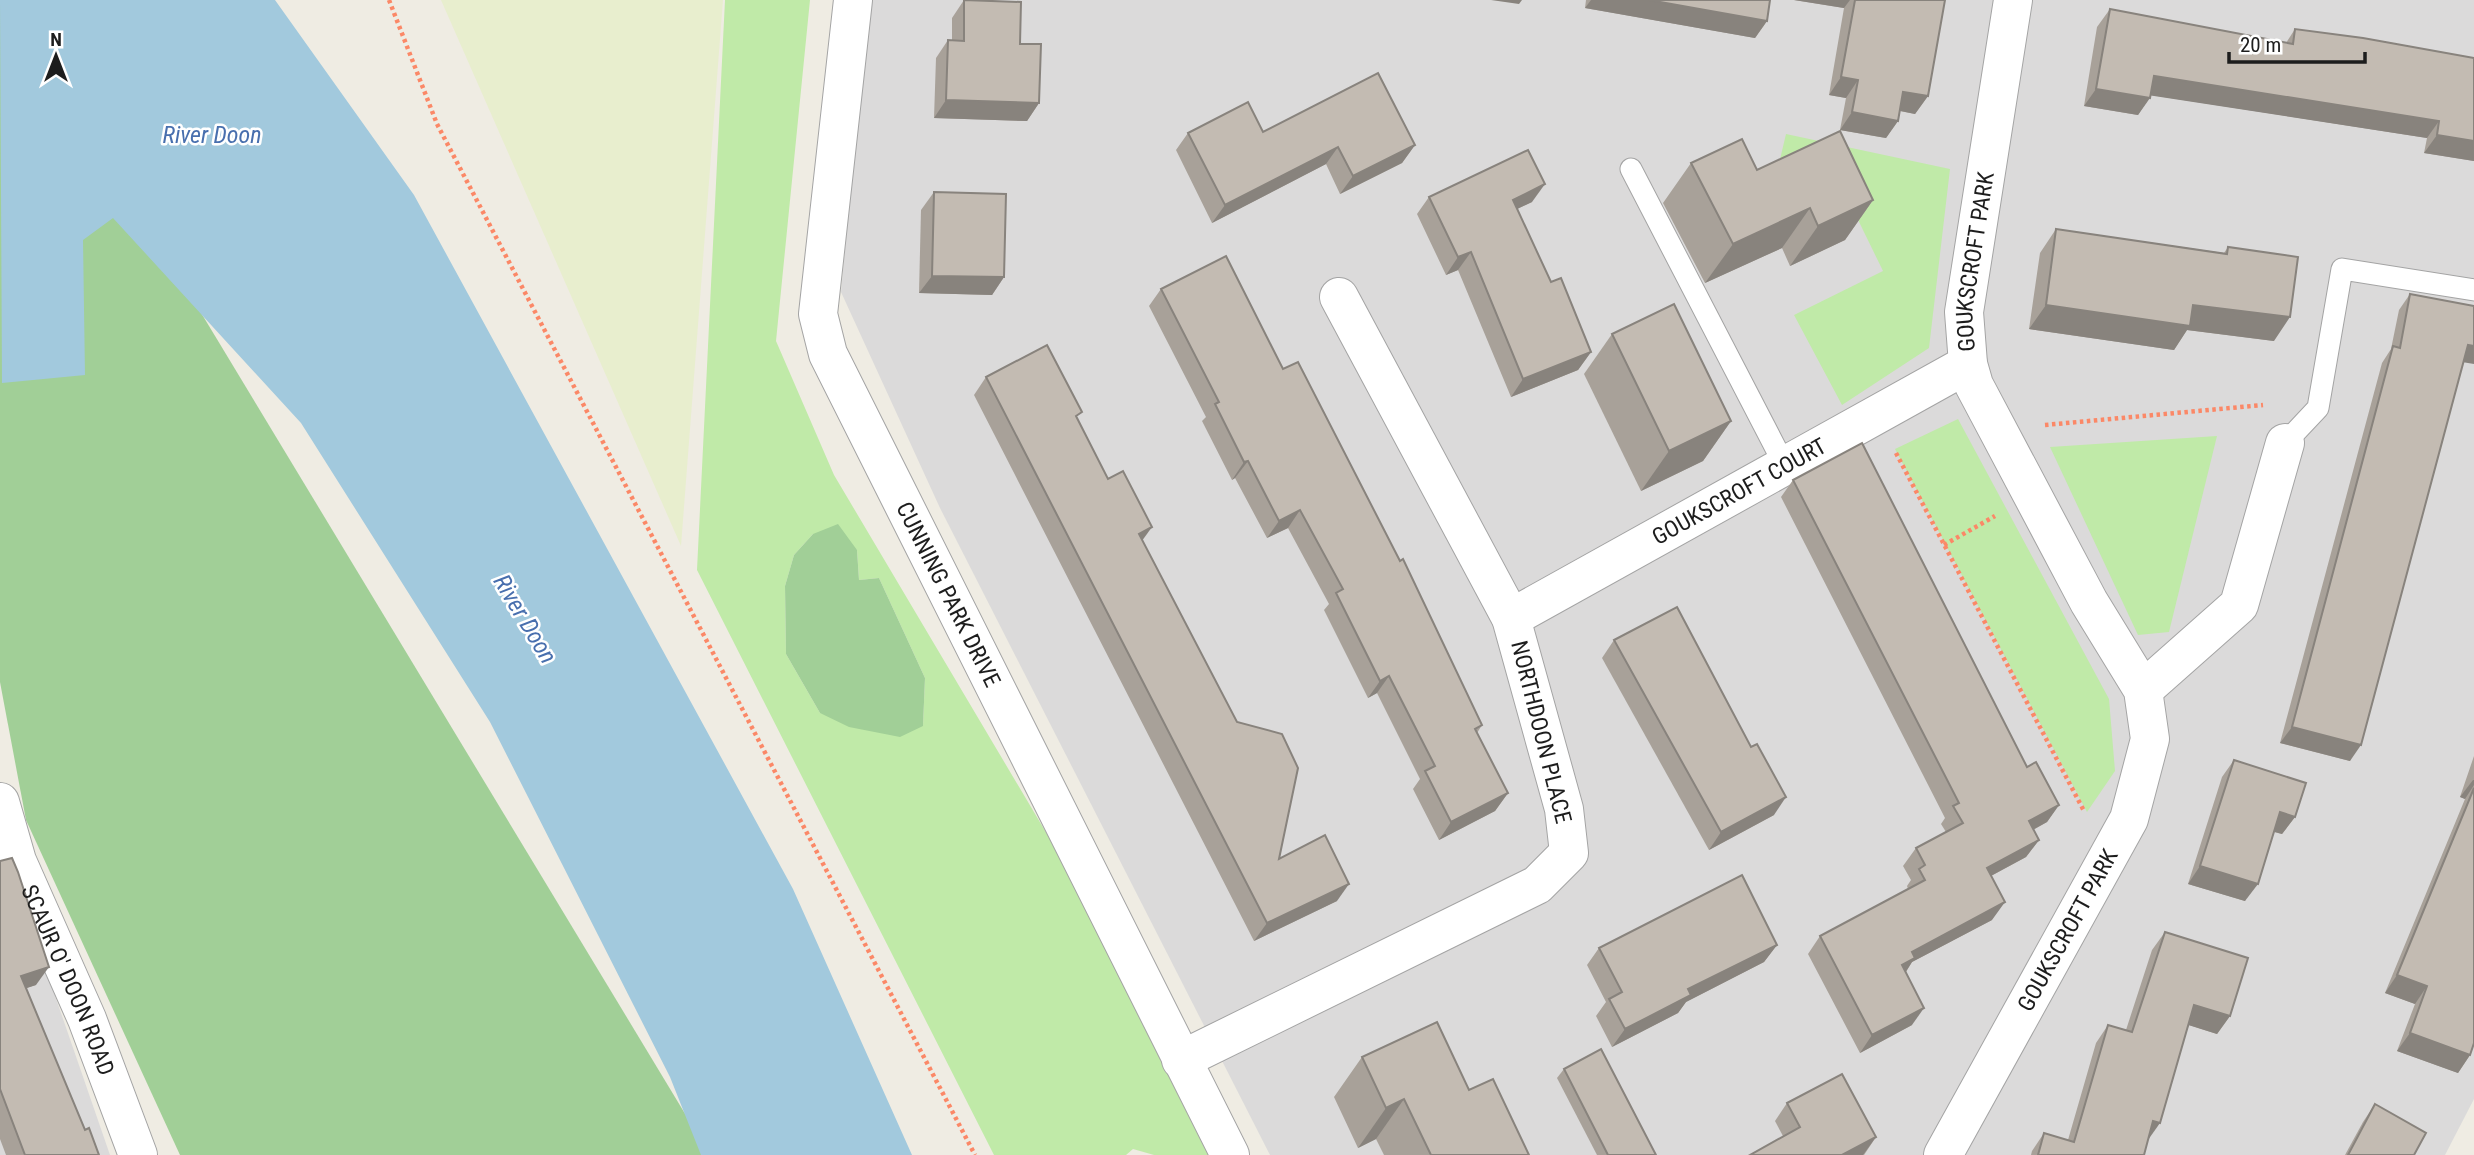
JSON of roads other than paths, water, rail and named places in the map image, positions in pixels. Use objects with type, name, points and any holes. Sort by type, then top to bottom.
[{"type":"street","name":"CUNNING PARK DRIVE","points":[[853,0],[818,314],[828,354],[1230,1155]]},
{"type":"street","name":"GOUKSCROFT PARK","points":[[1943,1155],[2129,818],[2150,739],[2143,690],[2089,602],[1974,385],[1968,364],[1964,312],[2013,0]]},
{"type":"street","name":"NORTHDOON PLACE","points":[[1181,1060],[1537,886],[1569,853],[1564,809],[1511,618],[1339,297]]},
{"type":"street","name":"GOUKSCROFT COURT","points":[[1511,618],[1968,364]]},
{"type":"street","points":[[2143,690],[2239,605],[2284,443]]},
{"type":"street","name":"SCAUR O' DOON ROAD","points":[[0,802],[17,861],[87,1019],[138,1155]]},
{"type":"lane","points":[[1631,169],[1785,466]]},
{"type":"lane","points":[[2284,443],[2318,408],[2342,269],[2474,290]]},
{"type":"water","name":"River Doon","points":[[0,0],[275,0],[414,195],[793,889],[912,1155],[701,1155],[670,1077],[490,722],[301,423],[113,218],[83,240],[85,375],[2,383]]}]
